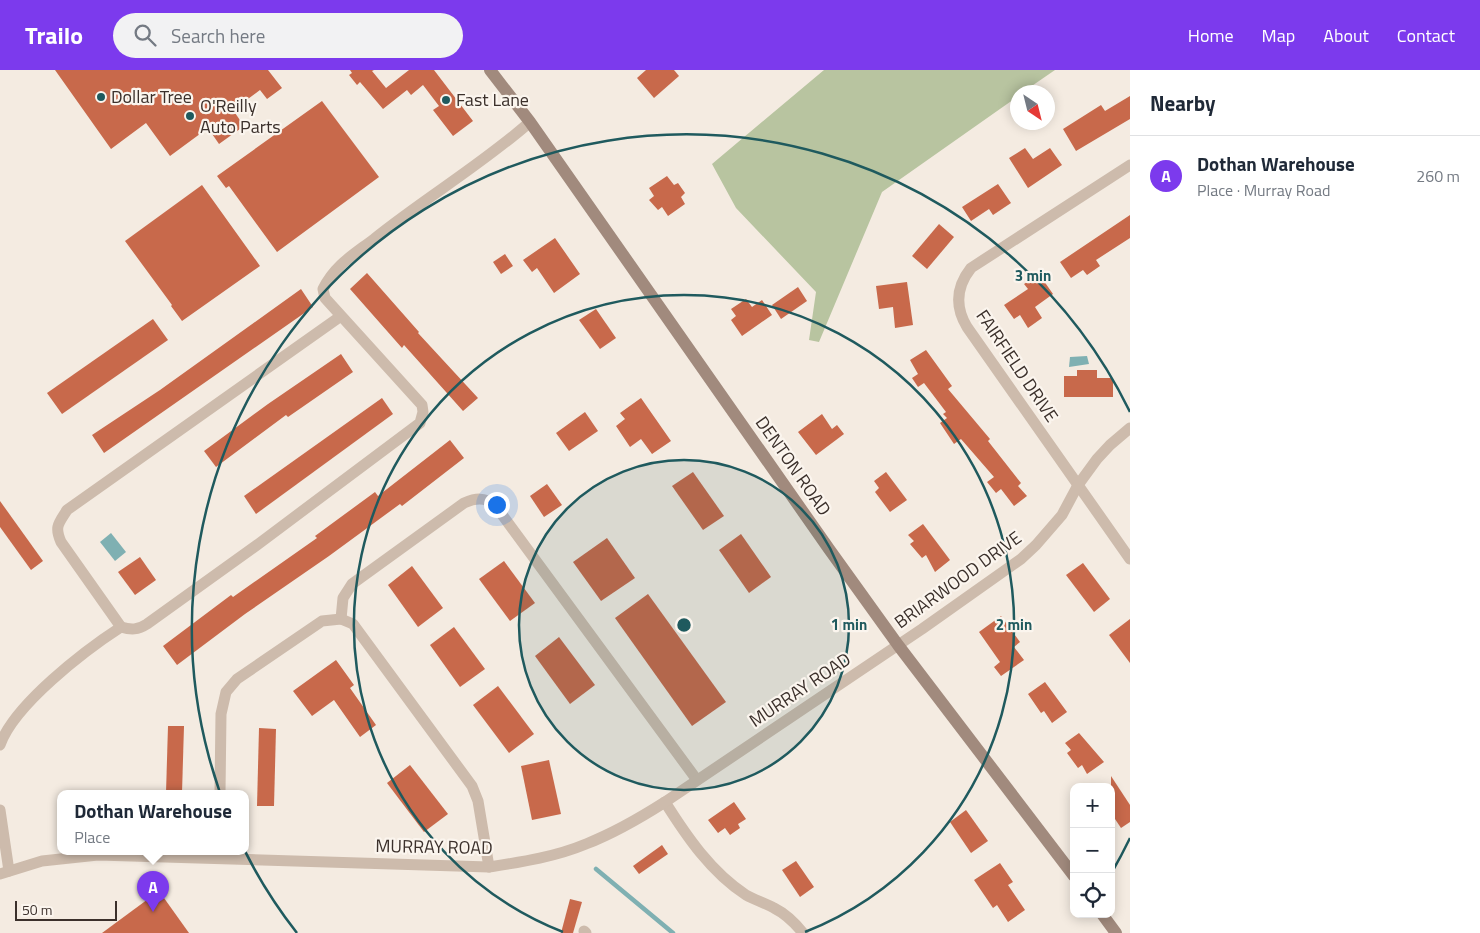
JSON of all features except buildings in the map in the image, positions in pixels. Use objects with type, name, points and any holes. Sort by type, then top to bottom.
[{"type":"street","name":"DENTON ROAD","points":[[490,70],[530,122],[829,549],[898,644],[1072,873]]},
{"type":"street","points":[[341,316],[67,510],[58,524],[57,532],[61,542],[121,628],[130,630],[147,624],[257,545],[420,423],[423,412],[422,405],[325,298],[323,289],[335,269],[392,224],[510,140],[530,122]]},
{"type":"street","name":"FAIRFIELD DRIVE","points":[[1130,165],[979,262],[965,276],[958,294],[960,312],[967,327],[1130,559]]},
{"type":"street","name":"BRIARWOOD DRIVE","points":[[898,644],[1001,573],[1036,545],[1062,515],[1078,485],[1098,459],[1117,438],[1130,428]]},
{"type":"street","points":[[341,619],[343,598],[352,584],[464,503],[472,500],[487,499],[495,505],[697,780]]},
{"type":"street","points":[[220,790],[221,714],[226,692],[237,679],[322,621],[341,619],[353,624],[472,786],[478,801],[489,867]]},
{"type":"street","points":[[0,746],[4,732],[16,716],[43,689],[92,646],[121,628]]},
{"type":"street","name":"MURRAY ROAD","points":[[4,873],[42,862],[98,855],[220,855],[489,867],[523,862],[560,853],[585,845],[635,821],[898,644]]},
{"type":"street","points":[[665,802],[697,850],[724,878],[748,896],[774,908],[795,922],[803,933]]},
{"type":"street","points":[[0,810],[4,873]]},
{"type":"street","points":[[1105,918],[1116,933]]},
{"type":"green space","points":[[824,70],[1055,70],[1033,85],[1010,85],[1010,102],[882,192],[819,342],[809,340],[816,292],[736,208],[712,164]]},
{"type":"water","points":[[1087,356],[1089,364],[1069,367],[1070,357]]},
{"type":"water","points":[[111,533],[126,552],[115,561],[100,542]]},
{"type":"waterway","points":[[596,869],[673,933]]},
{"type":"place","name":"Dollar Tree","points":[[101,97]]},
{"type":"place","name":"Fast Lane","points":[[446,100]]},
{"type":"place","name":"O'Reilly Auto Parts","points":[[190,116]]},
{"type":"place","name":"Dothan Warehouse","points":[[153,912]]}]
